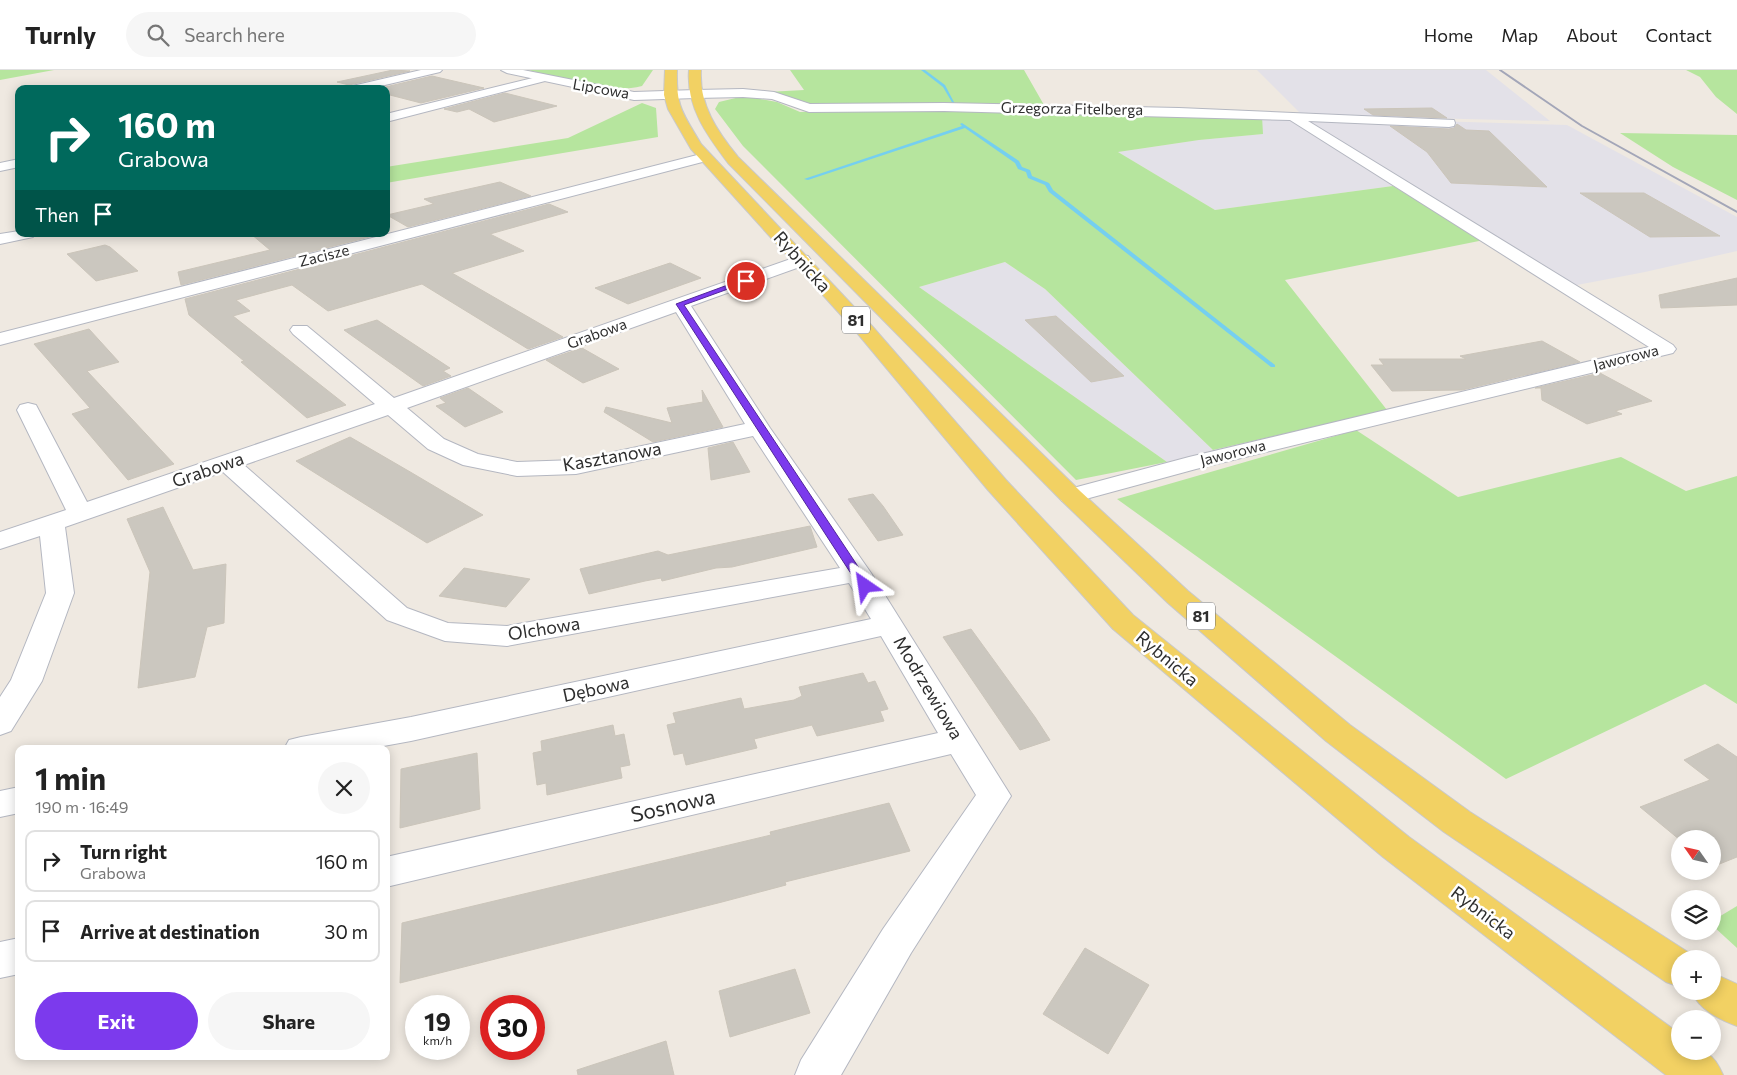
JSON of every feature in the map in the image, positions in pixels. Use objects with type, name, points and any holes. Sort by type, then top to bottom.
[{"type":"main road","name":"81","points":[[671,70],[670,95],[685,130],[716,159]]},
{"type":"main road","name":"81","points":[[695,70],[693,81],[696,94],[714,136],[716,159]]},
{"type":"main road","name":"Rybnicka","points":[[716,159],[997,485],[1123,622],[1396,847],[1572,981],[1702,1075]]},
{"type":"main road","name":"Rybnicka","points":[[716,159],[1178,597],[1338,733],[1458,822],[1671,964]]},
{"type":"main road","points":[[1721,997],[1737,1007]]},
{"type":"street","points":[[370,85],[436,70]]},
{"type":"street","name":"Lipcowa","points":[[507,70],[634,96],[696,94]]},
{"type":"street","points":[[390,117],[545,78]]},
{"type":"street","name":"Grzegorza Fitelberga","points":[[696,94],[743,93],[774,96],[809,108],[954,107],[1291,116],[1449,123]]},
{"type":"street","name":"Jaworowa","points":[[1071,496],[1189,464],[1666,349],[1291,116]]},
{"type":"street","name":"Zacisze","points":[[0,339],[716,159]]},
{"type":"street","points":[[0,167],[15,164]]},
{"type":"street","points":[[0,238],[15,236]]},
{"type":"street","name":"Grabowa","points":[[0,541],[391,406],[802,260]]},
{"type":"street","name":"Modrzewiowa","points":[[680,304],[759,428],[857,573],[994,796],[897,941],[818,1075]]},
{"type":"street","points":[[300,330],[391,406]]},
{"type":"street","name":"Kasztanowa","points":[[391,406],[436,444],[470,460],[518,469],[576,467],[759,428]]},
{"type":"street","points":[[28,410],[80,513]]},
{"type":"street","name":"Olchowa","points":[[227,463],[397,614],[445,632],[508,636],[857,573]]},
{"type":"street","points":[[0,723],[26,681],[60,594],[52,523]]},
{"type":"street","name":"Dębowa","points":[[323,745],[411,729],[889,625]]},
{"type":"street","name":"Sosnowa","points":[[390,871],[959,740]]},
{"type":"street","points":[[0,804],[15,801]]},
{"type":"street","points":[[0,960],[15,957]]},
{"type":"shaded area","points":[[1257,70],[1486,70],[1550,121],[1302,115]]},
{"type":"shaded area","points":[[1262,116],[1567,125],[1737,217],[1737,251],[1577,285],[1393,186],[1215,210],[1118,152],[1199,140],[1262,134]]},
{"type":"shaded area","points":[[1005,262],[1045,289],[1213,450],[1167,462],[919,287]]},
{"type":"green space","points":[[0,70],[54,70],[0,80]]},
{"type":"green space","points":[[528,70],[653,70],[642,86],[614,88],[585,84]]},
{"type":"green space","points":[[790,70],[1024,70],[1044,105],[944,103],[816,105],[767,92],[804,90]]},
{"type":"green space","points":[[1686,70],[1737,70],[1737,114],[1716,97],[1700,77]]},
{"type":"green space","points":[[744,96],[777,102],[800,112],[896,109],[1262,116],[1263,134],[1199,140],[1118,152],[1215,210],[1393,186],[1484,240],[1285,280],[1387,410],[1213,450],[1045,289],[1005,262],[919,287],[1167,462],[1076,480],[743,146],[715,109],[719,102]]},
{"type":"green space","points":[[642,103],[656,108],[658,137],[390,182],[390,166],[568,138]]},
{"type":"green space","points":[[1620,133],[1737,135],[1737,200],[1673,167]]},
{"type":"green space","points":[[1356,430],[1458,497],[1621,457],[1686,491],[1737,476],[1737,704],[1705,684],[1506,779],[1117,499]]},
{"type":"green space","points":[[1737,906],[1737,948],[1721,933],[1721,916]]},
{"type":"building","points":[[393,70],[410,71],[349,85],[337,82]]},
{"type":"building","points":[[432,76],[484,88],[421,103],[390,95],[390,86]]},
{"type":"building","points":[[505,93],[557,106],[494,122],[469,109],[457,112],[444,109]]},
{"type":"building","points":[[1432,108],[1447,118],[1373,115],[1364,109]]},
{"type":"building","points":[[1457,124],[1466,130],[1489,131],[1547,187],[1451,183],[1427,152],[1390,126],[1449,129],[1454,128]]},
{"type":"building","points":[[500,182],[531,196],[408,227],[390,217],[390,214],[434,204],[424,199]]},
{"type":"building","points":[[1580,193],[1644,193],[1720,236],[1650,237]]},
{"type":"building","points":[[549,204],[568,212],[490,234],[524,251],[452,273],[563,337],[528,349],[422,284],[328,311],[292,285],[236,300],[250,311],[233,316],[346,405],[307,418],[241,362],[244,361],[189,315],[185,299]]},
{"type":"building","points":[[255,237],[369,237],[181,285],[178,272],[270,250]]},
{"type":"building","points":[[105,245],[110,247],[138,271],[96,281],[67,254]]},
{"type":"building","points":[[670,263],[701,278],[628,304],[595,288]]},
{"type":"building","points":[[1737,278],[1737,305],[1661,308],[1659,295]]},
{"type":"building","points":[[1056,316],[1124,376],[1091,382],[1025,320]]},
{"type":"building","points":[[377,320],[450,368],[443,371],[451,376],[423,386],[344,330]]},
{"type":"building","points":[[89,329],[119,362],[87,371],[174,464],[128,480],[72,414],[90,408],[34,344]]},
{"type":"building","points":[[1542,341],[1580,362],[1462,390],[1392,391],[1371,365],[1384,365],[1379,359],[1466,359],[1460,356]]},
{"type":"building","points":[[582,348],[619,369],[583,383],[546,360]]},
{"type":"building","points":[[1600,373],[1652,401],[1615,411],[1622,414],[1587,424],[1542,400],[1541,388],[1535,388]]},
{"type":"building","points":[[468,388],[503,412],[465,427],[436,406],[446,403],[440,398]]},
{"type":"building","points":[[702,390],[723,427],[653,442],[604,412],[606,407],[672,423],[667,408],[703,402]]},
{"type":"building","points":[[350,437],[483,515],[427,543],[296,461]]},
{"type":"building","points":[[733,442],[750,472],[711,480],[708,448]]},
{"type":"building","points":[[873,494],[903,535],[878,541],[848,499]]},
{"type":"building","points":[[163,507],[193,570],[226,564],[224,623],[207,627],[195,677],[138,688],[150,572],[127,519]]},
{"type":"building","points":[[810,526],[817,547],[662,581],[661,578],[589,594],[580,569],[658,551],[668,555]]},
{"type":"building","points":[[464,568],[530,579],[506,607],[439,596]]},
{"type":"building","points":[[971,629],[1050,740],[1020,750],[943,637]]},
{"type":"building","points":[[863,673],[868,683],[875,681],[888,709],[880,711],[884,721],[817,736],[812,725],[754,739],[757,748],[686,765],[683,753],[674,755],[667,725],[676,723],[673,713],[741,698],[744,709],[794,700],[802,696],[799,687]]},
{"type":"building","points":[[613,725],[615,736],[624,734],[630,765],[620,767],[622,778],[547,795],[546,783],[537,785],[533,753],[542,751],[541,741]]},
{"type":"building","points":[[1718,744],[1737,757],[1737,857],[1721,863],[1721,830],[1671,830],[1671,833],[1640,807],[1710,780],[1684,760]]},
{"type":"building","points":[[477,753],[480,809],[400,828],[401,769]]},
{"type":"building","points":[[889,803],[910,851],[785,882],[786,885],[722,902],[400,983],[402,923],[771,835],[770,832]]},
{"type":"building","points":[[1085,948],[1149,985],[1108,1054],[1043,1014]]},
{"type":"building","points":[[795,969],[810,1013],[730,1037],[719,991]]},
{"type":"building","points":[[666,1041],[674,1075],[578,1075],[577,1070]]},
{"type":"waterway","points":[[923,70],[944,86],[954,103]]},
{"type":"waterway","points":[[962,124],[1017,162],[1020,168],[1028,171],[1030,177],[1047,184],[1051,191],[1273,366]]},
{"type":"waterway","points":[[806,179],[964,127]]},
{"type":"railway","points":[[1500,70],[1582,126],[1737,212]]},
{"type":"route","points":[[746,281],[680,304],[759,428],[865,586]]}]
